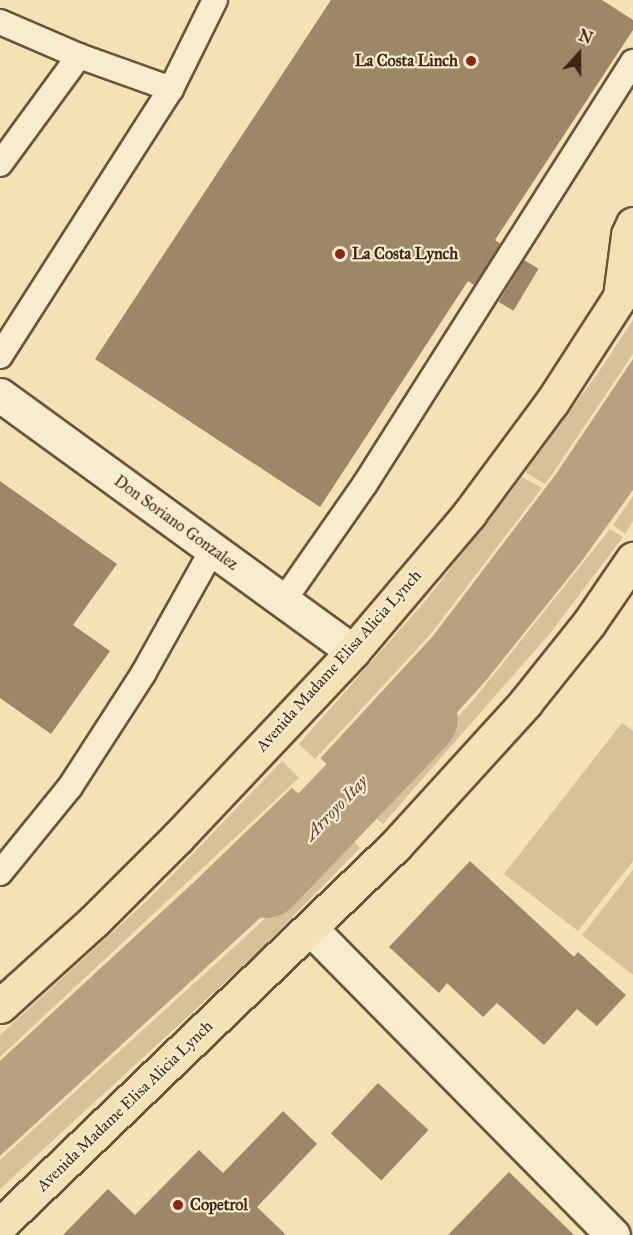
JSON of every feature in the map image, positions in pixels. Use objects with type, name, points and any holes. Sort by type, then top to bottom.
[{"type":"highway","points":[[627,287],[628,235],[633,225]]},
{"type":"highway","name":"Avenida Madame Elisa Alicia Lynch","points":[[0,1006],[94,921],[178,837],[353,651],[469,514],[552,402],[627,287]]},
{"type":"highway","name":"Avenida Madame Elisa Alicia Lynch","points":[[0,1225],[311,930],[396,845],[525,703],[590,623],[633,559]]},
{"type":"street","name":"Don Soriano Gonzalez","points":[[0,395],[353,651]]},
{"type":"street","points":[[311,930],[613,1235]]},
{"type":"lane","points":[[0,356],[171,89],[215,0]]},
{"type":"lane","points":[[0,22],[79,56],[171,89]]},
{"type":"lane","points":[[0,164],[79,56]]},
{"type":"lane","points":[[284,600],[365,484],[633,62]]},
{"type":"lane","points":[[0,873],[70,787],[143,674],[213,549]]},
{"type":"shaded area","points":[[633,320],[633,354],[551,476],[545,484],[525,472],[600,370]]},
{"type":"shaded area","points":[[522,477],[542,488],[430,635],[315,759],[299,744],[426,600]]},
{"type":"shaded area","points":[[633,496],[633,521],[625,534],[613,525]]},
{"type":"shaded area","points":[[610,529],[623,537],[551,632],[383,824],[371,813],[475,698]]},
{"type":"shaded area","points":[[622,723],[633,731],[633,861],[578,931],[504,874]]},
{"type":"shaded area","points":[[282,761],[299,778],[0,1057],[0,1035],[151,897]]},
{"type":"shaded area","points":[[350,837],[360,848],[260,950],[0,1189],[0,1160],[254,929]]},
{"type":"shaded area","points":[[633,870],[633,975],[582,935]]},
{"type":"water","points":[[633,359],[633,490],[581,562],[488,678],[370,810],[358,799],[344,814],[357,826],[343,842],[0,1156],[0,1061],[193,883],[302,778],[343,814],[357,799],[317,762],[433,636],[556,474]]},
{"type":"pier","points":[[318,756],[375,809],[369,813],[358,803],[348,814],[360,826],[349,840],[290,786],[303,775],[343,810],[353,799],[314,764]]},
{"type":"building","name":"La Costa Lynch","points":[[331,0],[602,0],[633,20],[633,30],[495,240],[501,244],[474,285],[468,281],[320,507],[95,359]]},
{"type":"building","points":[[524,260],[539,269],[513,311],[499,302]]},
{"type":"building","points":[[0,481],[117,564],[73,625],[110,651],[51,734],[0,698]]},
{"type":"building","points":[[470,861],[574,957],[578,952],[626,995],[597,1026],[577,1009],[544,1045],[497,1003],[483,1017],[447,983],[439,993],[389,947]]},
{"type":"building","points":[[378,1083],[428,1130],[381,1181],[331,1133]]},
{"type":"building","points":[[283,1111],[317,1144],[257,1207],[286,1235],[63,1235],[108,1189],[135,1215],[199,1150],[223,1173]]},
{"type":"building","points":[[509,1172],[574,1235],[448,1235]]},
{"type":"waterway","name":"Arroyo Itay","points":[[266,881],[421,719]]},
{"type":"place","name":"La Costa Linch","points":[[471,61]]},
{"type":"place","name":"La Costa Lynch","points":[[340,254]]},
{"type":"place","name":"Copetrol","points":[[178,1205]]}]
